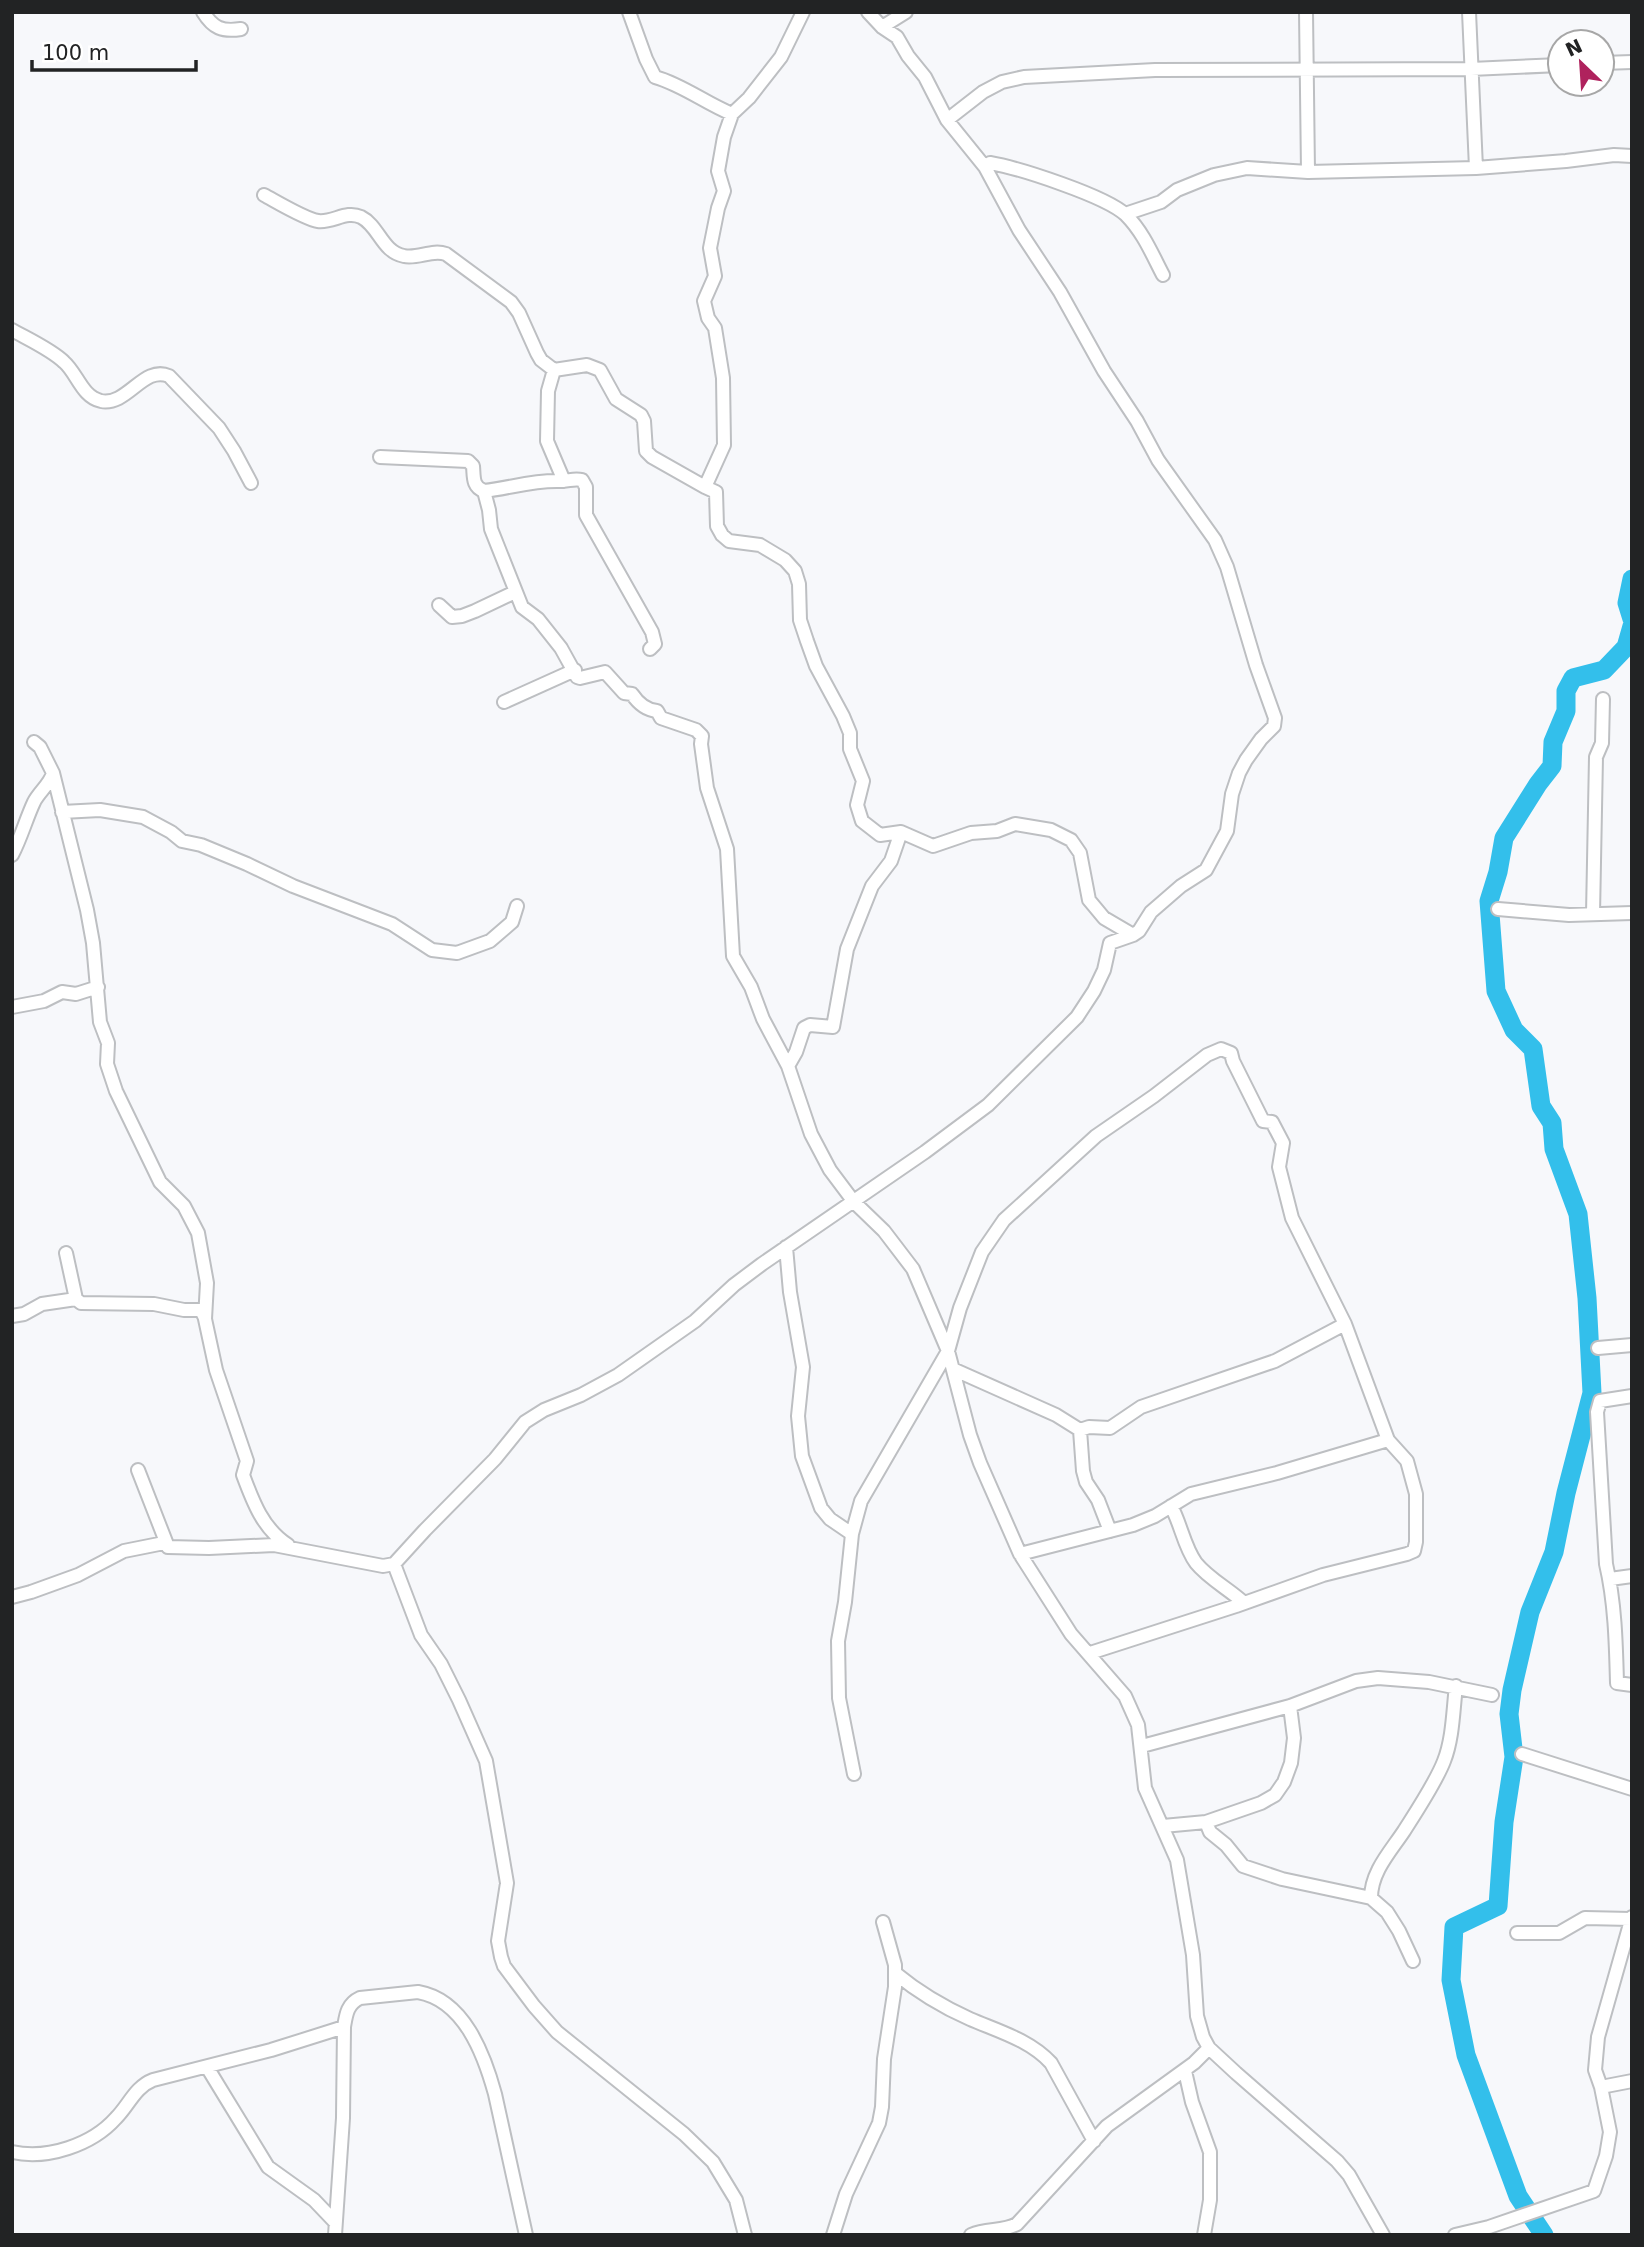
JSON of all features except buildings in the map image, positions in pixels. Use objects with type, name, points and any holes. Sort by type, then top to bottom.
[{"type":"street","points":[[203,12],[213,26],[222,30],[241,29]]},
{"type":"street","points":[[629,12],[655,77],[670,81],[732,114]]},
{"type":"street","points":[[705,487],[724,445],[723,378],[715,328],[708,317],[704,301],[715,276],[710,248],[724,191],[719,171],[724,137],[732,114],[749,98],[781,57],[803,12]]},
{"type":"street","points":[[138,1470],[164,1543],[171,1548],[274,1545],[383,1566],[394,1564],[487,1468],[525,1422],[544,1410],[581,1395],[618,1375],[695,1321],[734,1285],[803,1234],[854,1202],[989,1105],[1077,1017],[1104,970],[1110,943],[1139,931],[1151,912],[1181,886],[1206,870],[1227,831],[1232,794],[1239,773],[1245,760],[1274,726],[1275,718],[1227,567],[1215,540],[1158,460],[1138,421],[1104,371],[1060,292],[1019,230],[985,167],[947,120],[925,76],[908,56],[897,37],[882,27],[868,12]]},
{"type":"street","points":[[882,27],[906,12]]},
{"type":"street","points":[[1306,12],[1308,172]]},
{"type":"street","points":[[1469,12],[1476,168]]},
{"type":"street","points":[[947,120],[1002,82],[1024,78],[1155,70],[1307,71],[1546,66]]},
{"type":"street","points":[[1125,214],[1161,202],[1177,190],[1214,174],[1247,168],[1308,172],[1476,168],[1566,162],[1614,155],[1632,156]]},
{"type":"street","points":[[985,167],[990,163],[1030,173],[1094,198],[1125,214],[1143,236],[1163,275]]},
{"type":"street","points":[[264,195],[318,220],[348,214],[357,215],[372,225],[394,253],[405,257],[435,252],[446,254],[511,302],[541,360],[554,370],[587,365],[600,370],[616,399],[641,415],[644,421],[646,451],[652,457],[716,492],[717,526],[722,535],[729,541],[760,545],[786,560],[795,571],[799,584],[800,620],[816,666],[850,733],[850,749],[863,781],[857,805],[862,821],[880,835],[901,832],[933,846],[971,833],[997,831],[1014,824],[1061,835],[1071,840],[1080,853],[1089,900],[1104,918],[1133,935]]},
{"type":"street","points":[[12,330],[64,362],[83,388],[97,400],[114,400],[123,397],[152,376],[163,373],[169,376],[219,428],[251,483]]},
{"type":"street","points":[[554,370],[548,391],[547,441],[565,481]]},
{"type":"street","points":[[380,457],[468,460],[473,466],[475,485],[484,491],[526,482],[565,481],[575,478],[585,482],[586,515],[652,632],[655,644],[650,649]]},
{"type":"street","points":[[484,491],[491,529],[514,592],[522,607],[538,619],[580,678],[605,672],[624,693],[632,694],[648,709],[657,711],[661,718],[696,730],[702,736],[707,788],[727,849],[733,956],[751,987],[763,1019],[788,1066],[811,1133],[830,1170],[854,1202],[884,1231],[913,1269],[955,1370],[970,1435],[980,1463],[1020,1554],[1072,1634],[1125,1696],[1138,1724],[1144,1788],[1178,1860],[1194,1955],[1197,2016],[1209,2048],[1337,2161],[1349,2175],[1382,2235]]},
{"type":"street","points":[[439,606],[452,617],[462,616],[514,592]]},
{"type":"street","points":[[504,702],[575,670]]},
{"type":"street","points":[[1593,914],[1597,757],[1601,743],[1603,699]]},
{"type":"street","points":[[34,743],[40,747],[53,773],[91,932],[100,1021],[108,1042],[107,1064],[116,1091],[160,1182],[184,1206],[198,1233],[207,1283],[205,1318]]},
{"type":"street","points":[[12,855],[34,802],[53,773]]},
{"type":"street","points":[[62,812],[100,810],[143,817],[182,841],[201,845],[293,886],[393,924],[432,950],[457,953],[490,941],[512,922],[517,906]]},
{"type":"street","points":[[788,1066],[804,1028],[810,1025],[832,1027],[848,949],[872,886],[891,861],[901,832]]},
{"type":"street","points":[[1498,909],[1569,915],[1632,913]]},
{"type":"street","points":[[12,1007],[44,1001],[62,992],[76,994],[98,987]]},
{"type":"street","points":[[854,1774],[839,1698],[838,1641],[852,1534],[861,1501],[948,1351],[960,1308],[982,1252],[1004,1220],[1096,1136],[1207,1055],[1221,1049],[1231,1053],[1263,1121],[1272,1122],[1283,1143],[1279,1167],[1292,1218],[1345,1324],[1388,1440],[1407,1461],[1416,1494],[1416,1542],[1414,1551],[1324,1575],[1090,1653]]},
{"type":"street","points":[[786,1247],[790,1292],[803,1367],[798,1416],[802,1456],[821,1508],[830,1520],[852,1534]]},
{"type":"street","points":[[66,1253],[76,1299],[81,1303],[154,1304],[184,1310],[201,1310],[216,1370],[247,1461],[243,1475],[248,1490],[270,1530],[298,1551]]},
{"type":"street","points":[[12,1316],[24,1314],[42,1304],[76,1299]]},
{"type":"street","points":[[1080,1430],[1110,1427],[1141,1406],[1275,1361],[1345,1324]]},
{"type":"street","points":[[1598,1348],[1632,1345]]},
{"type":"street","points":[[955,1370],[1056,1415],[1080,1430]]},
{"type":"street","points":[[1632,1396],[1598,1403],[1606,1564],[1610,1579],[1617,1684],[1632,1685]]},
{"type":"street","points":[[1080,1430],[1086,1482],[1098,1500],[1110,1531]]},
{"type":"street","points":[[1020,1554],[1133,1525],[1191,1494],[1277,1473],[1388,1440]]},
{"type":"street","points":[[1171,1506],[1181,1525],[1189,1551],[1197,1563],[1244,1603]]},
{"type":"street","points":[[12,1597],[78,1575],[124,1551],[164,1543]]},
{"type":"street","points":[[394,1564],[421,1635],[453,1688],[486,1762],[491,1801],[506,1871],[506,1894],[498,1941],[504,1966],[542,2018],[677,2127],[713,2162],[736,2200],[745,2235]]},
{"type":"street","points":[[1610,1579],[1632,1576]]},
{"type":"street","points":[[1142,1746],[1290,1706],[1356,1681],[1378,1678],[1429,1682],[1492,1695]]},
{"type":"street","points":[[1371,1898],[1373,1884],[1386,1855],[1403,1832],[1444,1763],[1450,1741],[1456,1686]]},
{"type":"street","points":[[1163,1826],[1206,1822],[1261,1803],[1275,1795],[1291,1763],[1294,1738],[1290,1706]]},
{"type":"street","points":[[1522,1754],[1632,1789]]},
{"type":"street","points":[[1206,1822],[1210,1832],[1226,1845],[1243,1866],[1282,1879],[1371,1898],[1387,1912],[1399,1930],[1413,1961]]},
{"type":"street","points":[[1455,2235],[1489,2227],[1594,2191],[1606,2156],[1610,2132],[1595,2070],[1598,2037],[1632,1918],[1586,1917],[1559,1933],[1517,1933]]},
{"type":"street","points":[[833,2235],[846,2194],[879,2123],[882,2107],[884,2059],[895,1987],[891,1945],[883,1923]]},
{"type":"street","points":[[895,1973],[932,2000],[1027,2044],[1044,2055],[1094,2141]]},
{"type":"street","points":[[335,2228],[346,2012],[353,2001],[360,1998],[418,1992],[435,1997],[451,2009],[465,2023],[477,2043],[489,2073],[526,2235]]},
{"type":"street","points":[[12,2152],[34,2155],[54,2152],[84,2141],[115,2120],[145,2083],[271,2050],[344,2027]]},
{"type":"street","points":[[973,2234],[983,2230],[1005,2230],[1017,2224],[1115,2120],[1185,2071],[1209,2048]]},
{"type":"street","points":[[207,2067],[268,2167],[314,2200],[335,2228]]},
{"type":"street","points":[[1185,2071],[1192,2102],[1210,2152],[1210,2200],[1204,2235]]},
{"type":"street","points":[[1601,2087],[1632,2081]]},
{"type":"waterway","points":[[1632,579],[1627,603],[1632,619]]},
{"type":"waterway","points":[[1544,2235],[1518,2196],[1466,2055],[1451,1980],[1454,1927],[1498,1906],[1504,1822],[1514,1757],[1509,1714],[1512,1690],[1530,1612],[1554,1552],[1592,1393],[1587,1298],[1578,1214],[1554,1149],[1552,1123],[1541,1106],[1533,1049],[1514,1030],[1496,991],[1489,901],[1504,838],[1552,766],[1553,742],[1566,711],[1566,691],[1573,678],[1604,670],[1626,647],[1632,626]]}]
